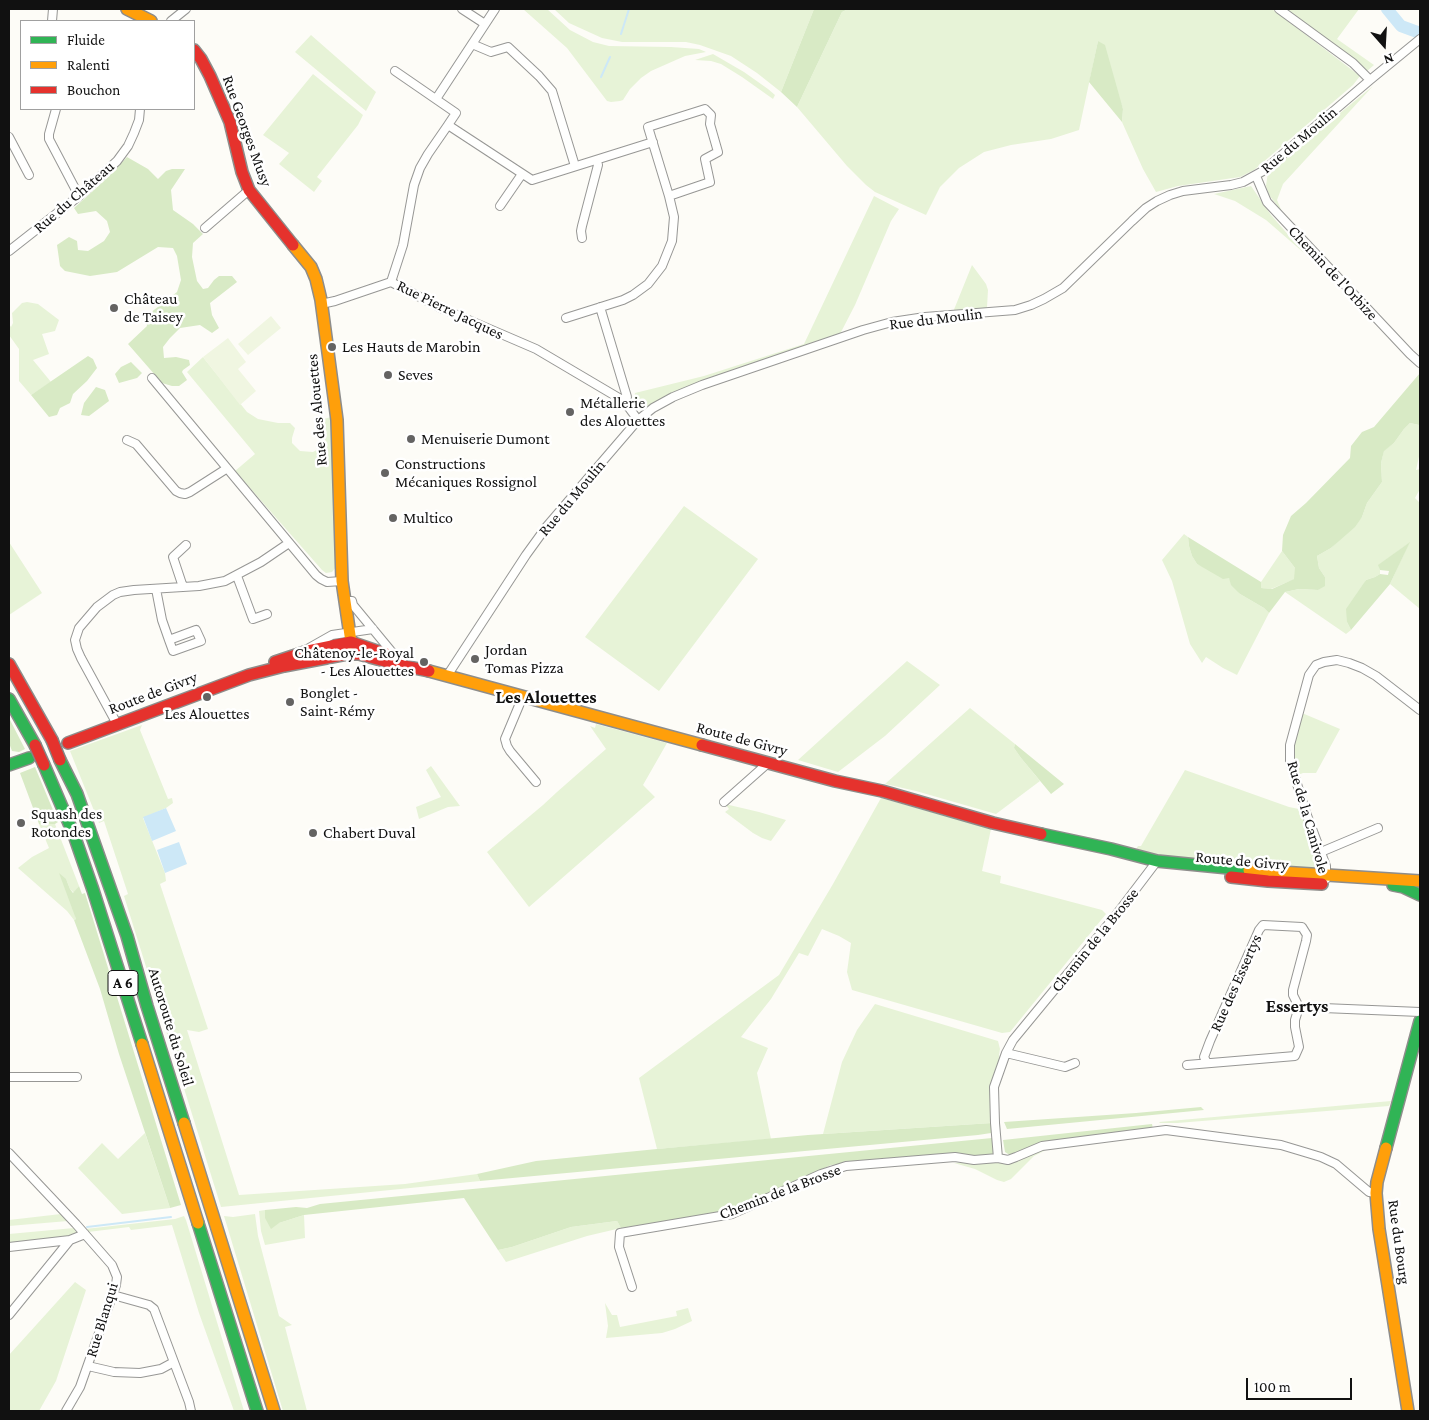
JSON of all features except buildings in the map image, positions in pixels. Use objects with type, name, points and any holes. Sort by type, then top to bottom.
[{"type":"main road","points":[[127,9],[149,20]]},
{"type":"main road","name":"Rue Georges Musy","points":[[195,51],[210,76],[230,122],[242,172],[249,190],[273,221]]},
{"type":"main road","name":"Rue des Alouettes","points":[[273,221],[311,267],[322,304],[337,420],[342,581],[346,606],[346,642]]},
{"type":"main road","name":"Route de Givry","points":[[249,675],[269,664],[308,651],[346,642],[402,660],[414,667]]},
{"type":"main road","name":"Route de Givry","points":[[68,743],[249,675],[341,651],[346,642]]},
{"type":"main road","name":"Route de Givry","points":[[346,642],[359,654],[523,696],[835,781],[882,791],[993,823],[1064,840],[1110,856],[1155,864],[1173,871],[1260,880],[1420,882]]},
{"type":"main road","name":"Autoroute du Soleil","points":[[9,664],[52,740],[77,794],[99,854],[127,936],[147,1006],[274,1411]]},
{"type":"main road","name":"Autoroute du Soleil","points":[[9,698],[35,745],[74,835],[193,1205],[256,1411]]},
{"type":"main road","points":[[9,766],[29,758]]},
{"type":"main road","name":"Route de Givry","points":[[1326,880],[1394,885],[1420,895]]},
{"type":"main road","name":"Rue du Bourg","points":[[1408,1411],[1379,1229],[1376,1193],[1377,1182],[1420,1021]]},
{"type":"street","points":[[172,20],[186,9]]},
{"type":"street","points":[[462,9],[485,24]]},
{"type":"street","points":[[436,99],[495,9]]},
{"type":"street","points":[[1279,9],[1353,63],[1370,80]]},
{"type":"street","name":"Rue du Moulin","points":[[447,676],[548,526],[638,420],[653,408],[695,388],[863,330],[925,316],[1015,310],[1044,299],[1063,288],[1146,208],[1157,201],[1183,191],[1231,185],[1256,176],[1420,39]]},
{"type":"street","points":[[472,44],[491,52],[508,47],[552,91],[575,166]]},
{"type":"street","points":[[395,71],[456,113],[448,125],[532,180],[653,142]]},
{"type":"street","points":[[566,318],[623,300],[641,290],[662,266],[672,241],[674,217],[648,127],[705,109],[711,115],[710,124],[718,152],[718,154],[705,159],[710,182],[669,196]]},
{"type":"street","points":[[56,110],[49,139],[80,196]]},
{"type":"street","name":"Rue du Château","points":[[9,251],[80,196],[117,161],[128,146],[139,120],[140,110]]},
{"type":"street","name":"Rue Pierre Jacques","points":[[448,125],[420,168],[414,185],[403,245],[391,282],[442,309],[536,350],[624,402],[638,420]]},
{"type":"street","points":[[9,137],[29,175]]},
{"type":"street","points":[[582,238],[581,231],[598,165],[597,160]]},
{"type":"street","points":[[500,206],[522,174]]},
{"type":"street","name":"Chemin de l'Orbize","points":[[1256,176],[1266,202],[1420,363]]},
{"type":"street","points":[[205,228],[249,190]]},
{"type":"street","points":[[322,304],[391,282]]},
{"type":"street","points":[[600,307],[627,397],[624,402]]},
{"type":"street","points":[[152,378],[226,469],[321,579],[327,582],[342,581]]},
{"type":"street","points":[[127,440],[136,444],[176,491],[180,493],[190,492],[226,469]]},
{"type":"street","points":[[117,724],[77,649],[75,640],[79,628],[97,607],[112,595],[134,590],[215,584],[237,576],[289,543]]},
{"type":"street","points":[[183,587],[173,557],[186,546]]},
{"type":"street","points":[[237,576],[253,619],[267,614]]},
{"type":"street","points":[[156,589],[162,620],[169,640]]},
{"type":"street","points":[[346,606],[352,601],[353,605],[391,651],[402,660]]},
{"type":"street","points":[[346,642],[373,629]]},
{"type":"street","name":"Rue de la Canivole","points":[[1326,880],[1326,866],[1305,810],[1290,761],[1290,745],[1309,675],[1316,665],[1324,662],[1337,660],[1349,663],[1376,676],[1420,710]]},
{"type":"street","points":[[523,696],[506,739],[507,746],[536,782]]},
{"type":"street","points":[[724,802],[768,763]]},
{"type":"street","points":[[1321,852],[1378,828]]},
{"type":"street","name":"Chemin de la Brosse","points":[[998,1158],[994,1123],[994,1087],[1006,1053],[1013,1040],[1155,864]]},
{"type":"street","name":"Rue des Essertys","points":[[1187,1065],[1295,1056],[1300,1047],[1295,1027],[1299,1007],[1293,996],[1293,990],[1306,941],[1306,935],[1302,928],[1263,925],[1259,930],[1210,1040],[1204,1057],[1207,1063]]},
{"type":"street","points":[[1299,1007],[1420,1012]]},
{"type":"street","points":[[1006,1053],[1065,1067],[1074,1063]]},
{"type":"street","points":[[9,1077],[78,1077]]},
{"type":"street","name":"Chemin de la Brosse","points":[[632,1287],[619,1247],[620,1233],[732,1214],[820,1174],[846,1166],[955,1157],[974,1160],[998,1158],[1008,1160],[1042,1146],[1166,1130],[1281,1145],[1336,1164],[1369,1192],[1376,1193]]},
{"type":"street","name":"Rue Blanqui","points":[[9,1153],[112,1265],[117,1278],[113,1295],[80,1387],[66,1411]]},
{"type":"street","points":[[9,1247],[70,1240],[85,1234]]},
{"type":"street","points":[[9,1315],[70,1240]]},
{"type":"street","points":[[113,1295],[149,1305],[154,1309],[191,1411]]},
{"type":"street","points":[[88,1366],[132,1374],[152,1372],[174,1362]]},
{"type":"green space","points":[[523,9],[547,9],[570,30],[593,42],[609,46],[671,47],[699,49],[706,52],[685,56],[651,71],[630,89],[623,100],[611,102],[607,101],[567,48]]},
{"type":"green space","points":[[554,9],[814,9],[781,92],[731,56],[686,42],[622,42],[602,38],[569,23]]},
{"type":"green space","points":[[814,9],[848,9],[842,12],[797,107],[781,92]]},
{"type":"green space","points":[[848,9],[1272,9],[1360,76],[1353,85],[1254,170],[1240,177],[1178,186],[1156,192],[1143,169],[1122,122],[1123,109],[1098,41],[1079,130],[1051,139],[1011,145],[984,152],[959,168],[940,187],[926,215],[875,192],[866,185],[847,166],[797,107],[842,12]]},
{"type":"green space","points":[[1284,9],[1359,9],[1337,39],[1374,65],[1366,72]]},
{"type":"green space","points":[[311,35],[376,92],[366,111],[295,52]]},
{"type":"green space","points":[[1098,41],[1105,45],[1123,109],[1122,122],[1089,82]]},
{"type":"green space","points":[[713,54],[768,89],[775,95],[773,99],[721,64],[695,60]]},
{"type":"green space","points":[[313,74],[363,115],[358,125],[317,177],[322,181],[314,192],[279,164],[289,153],[263,135]]},
{"type":"green space","points":[[1373,86],[1283,184],[1277,200],[1282,212],[1269,195],[1266,186],[1268,172]]},
{"type":"green space","points":[[127,157],[148,169],[158,179],[166,171],[185,169],[171,190],[173,210],[193,224],[203,234],[193,243],[192,257],[197,281],[203,289],[208,288],[219,276],[232,276],[237,282],[210,303],[212,315],[219,328],[212,333],[200,325],[180,328],[163,347],[164,358],[176,357],[189,360],[190,365],[182,372],[187,380],[179,386],[162,383],[128,344],[147,326],[145,317],[177,292],[181,280],[177,256],[173,248],[158,247],[117,272],[90,276],[65,271],[60,266],[57,245],[69,237],[77,241],[78,250],[88,251],[104,241],[110,232],[107,221],[96,211],[78,214],[74,208]]},
{"type":"green space","points":[[1251,186],[1271,215],[1304,253],[1266,220],[1235,201],[1214,194]]},
{"type":"green space","points":[[874,196],[899,209],[891,221],[855,305],[839,336],[647,408],[643,409],[637,406],[634,400],[635,393],[704,376],[804,344]]},
{"type":"green space","points":[[972,265],[986,284],[988,290],[987,307],[985,309],[953,312]]},
{"type":"green space","points":[[22,303],[38,304],[59,320],[55,331],[42,334],[49,354],[33,360],[51,382],[31,395],[19,381],[19,349],[9,335],[9,324],[11,327],[13,323],[12,313]]},
{"type":"green space","points":[[271,316],[281,328],[248,355],[238,344]]},
{"type":"green space","points":[[228,338],[246,362],[238,369],[256,391],[240,405],[203,357]]},
{"type":"green space","points":[[88,356],[93,359],[97,368],[73,394],[70,403],[60,408],[57,415],[49,417],[31,395]]},
{"type":"green space","points":[[203,357],[247,412],[258,419],[290,423],[295,428],[292,443],[300,451],[313,452],[320,448],[324,440],[322,432],[317,425],[320,420],[331,417],[336,561],[336,567],[332,572],[326,573],[322,570],[235,471],[255,454],[187,372]]},
{"type":"green space","points":[[131,362],[142,373],[137,378],[119,383],[115,374],[121,367]]},
{"type":"green space","points":[[1420,373],[1419,425],[1410,423],[1394,443],[1384,451],[1381,463],[1382,482],[1367,503],[1362,517],[1355,527],[1331,548],[1317,556],[1319,568],[1325,577],[1325,586],[1318,590],[1299,589],[1285,592],[1269,613],[1240,594],[1231,585],[1229,578],[1223,579],[1197,564],[1192,556],[1188,537],[1261,582],[1261,588],[1272,589],[1294,579],[1295,568],[1282,551],[1283,535],[1291,516],[1350,458],[1351,446],[1362,432],[1374,427]]},
{"type":"green space","points":[[96,387],[105,390],[109,401],[89,416],[81,415],[84,403]]},
{"type":"green space","points":[[1410,423],[1419,425],[1420,428],[1420,452],[1416,470],[1420,469],[1420,489],[1415,498],[1420,503],[1420,609],[1390,584],[1409,543],[1379,565],[1380,574],[1366,580],[1347,622],[1351,630],[1346,634],[1285,592],[1299,589],[1318,590],[1325,577],[1319,568],[1317,556],[1331,548],[1362,517],[1367,503],[1382,482],[1381,463],[1384,450],[1394,443]]},
{"type":"green space","points":[[684,506],[758,559],[659,691],[585,637]]},
{"type":"green space","points":[[1184,534],[1188,537],[1192,556],[1197,564],[1229,578],[1240,594],[1269,613],[1237,675],[1206,657],[1202,663],[1190,644],[1172,581],[1162,560]]},
{"type":"green space","points":[[9,542],[42,593],[9,615]]},
{"type":"green space","points":[[1410,542],[1390,584],[1351,630],[1347,622],[1346,609],[1366,580],[1380,574],[1388,575],[1389,571],[1380,570],[1378,565]]},
{"type":"green space","points":[[1282,551],[1295,568],[1295,579],[1271,589],[1261,588],[1261,582]]},
{"type":"green space","points":[[907,661],[940,685],[885,736],[838,772],[798,760]]},
{"type":"green space","points":[[970,708],[1015,744],[1014,748],[1040,781],[996,814],[885,784]]},
{"type":"green space","points":[[1302,713],[1340,729],[1316,773],[1298,775],[1293,752],[1294,739]]},
{"type":"green space","points":[[9,718],[25,749],[19,752],[12,751],[9,743]]},
{"type":"green space","points":[[596,724],[667,743],[643,785],[655,797],[529,907],[487,852],[606,749],[590,726],[595,728]]},
{"type":"green space","points":[[142,725],[140,730],[168,799],[172,798],[173,803],[143,818],[165,873],[166,881],[160,884],[208,1029],[199,1032],[187,1030],[239,1195],[405,1184],[477,1174],[480,1181],[221,1207],[124,896],[128,894],[104,821],[99,823],[70,751]]},
{"type":"green space","points":[[1015,744],[1064,784],[1051,794],[1021,758],[1014,748]]},
{"type":"green space","points":[[431,766],[460,806],[448,807],[419,819],[416,807],[441,797],[426,770]]},
{"type":"green space","points":[[35,767],[58,822],[55,824],[39,824],[20,773]]},
{"type":"green space","points":[[1185,770],[1299,809],[1318,855],[1316,866],[1313,869],[1178,861],[1135,851],[1138,846],[1141,846]]},
{"type":"green space","points":[[881,798],[991,829],[982,871],[1001,876],[1000,883],[1102,910],[1106,914],[1010,1032],[1002,1033],[852,990],[847,972],[851,943],[822,929],[808,956],[799,953],[771,999],[741,1037],[768,1048],[757,1073],[771,1139],[657,1149],[639,1078],[779,975]]},
{"type":"green space","points":[[725,804],[786,820],[771,841],[753,833],[725,812],[729,809]]},
{"type":"green space","points":[[39,824],[55,824],[79,886],[74,893],[66,879],[76,919],[74,920],[67,911],[18,868],[32,857],[49,848]]},
{"type":"green space","points":[[59,873],[66,879],[73,893],[79,886],[82,894],[85,893],[181,1205],[170,1208],[119,1054],[100,989],[74,920],[76,919]]},
{"type":"green space","points":[[875,1004],[998,1041],[1000,1058],[992,1123],[823,1134],[842,1062],[857,1030]]},
{"type":"green space","points":[[1391,1101],[1389,1106],[1177,1123],[1159,1122]]},
{"type":"green space","points":[[1201,1107],[1204,1110],[1007,1129],[1004,1122],[1136,1113]]},
{"type":"green space","points":[[992,1123],[991,1133],[978,1135],[480,1181],[477,1174],[536,1161],[657,1149],[808,1135]]},
{"type":"green space","points":[[1152,1124],[1153,1129],[1041,1144],[1014,1154],[1005,1152],[1003,1140]]},
{"type":"green space","points":[[145,1133],[170,1208],[122,1214],[78,1168],[102,1143],[118,1159]]},
{"type":"green space","points":[[992,1138],[994,1153],[992,1155],[974,1157],[957,1155],[831,1165],[731,1211],[621,1228],[617,1221],[571,1227],[498,1250],[464,1198],[304,1215],[279,1223],[271,1229],[265,1218],[265,1210],[296,1207],[307,1208],[320,1204]]},
{"type":"green space","points":[[1046,1150],[1034,1156],[1011,1179],[1004,1182],[975,1169],[954,1163],[991,1161],[1005,1163],[1017,1161]]},
{"type":"green space","points":[[265,1210],[265,1218],[279,1223],[304,1215],[305,1238],[265,1245],[261,1231],[259,1211]]},
{"type":"green space","points":[[61,1214],[68,1221],[9,1226],[9,1220]]},
{"type":"green space","points":[[255,1214],[258,1236],[279,1316],[292,1325],[285,1327],[307,1411],[283,1411],[224,1216],[233,1217]]},
{"type":"green space","points":[[184,1216],[244,1411],[234,1411],[199,1313],[172,1225],[131,1230],[129,1227],[88,1232],[85,1229],[175,1219]]},
{"type":"green space","points":[[617,1221],[621,1228],[587,1236],[506,1262],[498,1250],[571,1227]]},
{"type":"green space","points":[[74,1228],[78,1235],[9,1245],[9,1234]]},
{"type":"green space","points":[[75,1282],[86,1290],[56,1381],[39,1411],[9,1411],[9,1355]]},
{"type":"green space","points":[[605,1303],[612,1315],[617,1315],[620,1327],[677,1316],[676,1311],[688,1308],[692,1321],[662,1333],[606,1338],[608,1326]]},
{"type":"water","points":[[166,808],[176,831],[152,841],[143,817]]},
{"type":"water","points":[[179,842],[187,864],[165,873],[157,850]]},
{"type":"waterway","points":[[621,34],[629,9]]},
{"type":"waterway","points":[[1387,9],[1401,26],[1420,33]]},
{"type":"waterway","points":[[601,77],[610,57]]},
{"type":"waterway","points":[[87,1227],[171,1217]]},
{"type":"traffic: fast","points":[[9,699],[35,745]]},
{"type":"traffic: fast","points":[[9,765],[29,758]]},
{"type":"traffic: fast","points":[[60,760],[77,794],[127,936],[184,1123]]},
{"type":"traffic: fast","points":[[44,765],[74,835],[142,1044]]},
{"type":"traffic: fast","points":[[1041,834],[1157,861],[1249,870]]},
{"type":"traffic: fast","points":[[1393,885],[1403,887],[1420,895]]},
{"type":"traffic: fast","points":[[1386,1148],[1420,1021]]},
{"type":"traffic: fast","points":[[198,1223],[257,1411]]},
{"type":"traffic: slow","points":[[127,9],[149,20]]},
{"type":"traffic: slow","points":[[293,245],[311,267],[316,279],[321,300],[337,420],[342,581],[351,642],[341,651],[334,653]]},
{"type":"traffic: slow","points":[[429,671],[702,745]]},
{"type":"traffic: slow","points":[[1249,870],[1420,881]]},
{"type":"traffic: slow","points":[[142,1044],[198,1223]]},
{"type":"traffic: slow","points":[[184,1123],[274,1411]]},
{"type":"traffic: slow","points":[[1386,1148],[1376,1193],[1379,1229],[1408,1411]]},
{"type":"traffic: jam","points":[[195,51],[210,76],[230,122],[242,172],[249,190],[293,245]]},
{"type":"traffic: jam","points":[[275,662],[308,651],[351,642],[389,655]]},
{"type":"traffic: jam","points":[[68,743],[249,675],[284,666],[347,654],[359,654],[429,671]]},
{"type":"traffic: jam","points":[[9,664],[52,740]]},
{"type":"traffic: jam","points":[[52,740],[60,760]]},
{"type":"traffic: jam","points":[[35,745],[44,765]]},
{"type":"traffic: jam","points":[[702,745],[835,781],[882,791],[993,823],[1041,834]]},
{"type":"traffic: jam","points":[[1231,877],[1322,884]]},
{"type":"place","name":"Château de Taisey","points":[[114,308]]},
{"type":"place","name":"Les Hauts de Marobin","points":[[332,347]]},
{"type":"place","name":"Seves","points":[[388,375]]},
{"type":"place","name":"Métallerie des Alouettes","points":[[570,412]]},
{"type":"place","name":"Menuiserie Dumont","points":[[411,439]]},
{"type":"place","name":"Constructions Mécaniques Rossignol","points":[[385,473]]},
{"type":"place","name":"Multico","points":[[393,518]]},
{"type":"place","name":"Jordan Tomas Pizza","points":[[475,659]]},
{"type":"place","name":"Châtenoy-le-Royal - Les Alouettes","points":[[424,662]]},
{"type":"place","name":"Les Alouettes","points":[[207,697]]},
{"type":"place","name":"Bonglet - Saint-Rémy","points":[[290,702]]},
{"type":"place","name":"Squash des Rotondes","points":[[21,823]]},
{"type":"place","name":"Chabert Duval","points":[[313,833]]},
{"type":"district","name":"Les Alouettes","points":[[546,697]]},
{"type":"district","name":"Essertys","points":[[1297,1006]]}]
